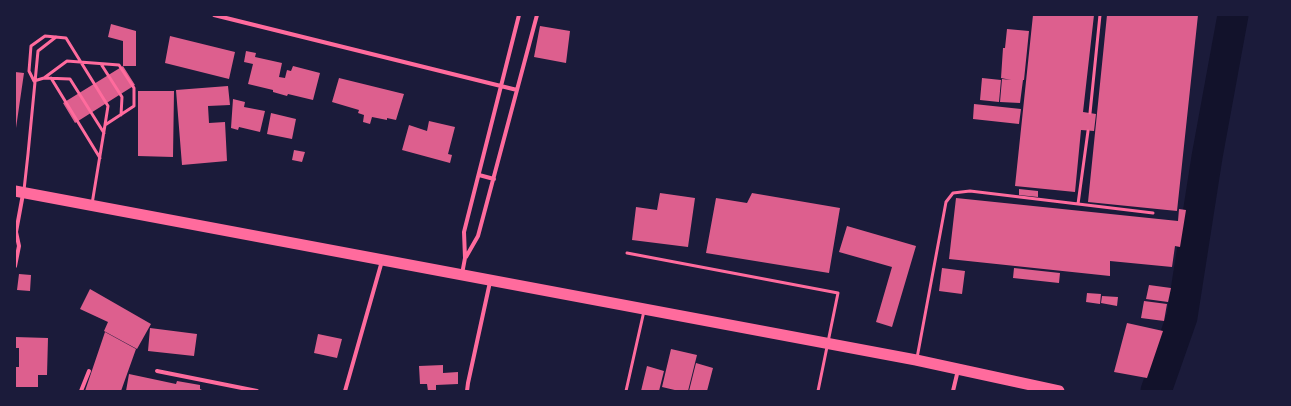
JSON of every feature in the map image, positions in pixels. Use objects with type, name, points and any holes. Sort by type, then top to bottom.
[{"type":"highway","points":[[19,192],[916,360],[1058,391]]},
{"type":"street","points":[[214,15],[517,90]]},
{"type":"street","points":[[462,274],[465,258],[464,232],[519,15]]},
{"type":"street","points":[[465,258],[478,236],[537,15]]},
{"type":"street","points":[[479,175],[494,179]]},
{"type":"street","points":[[15,266],[19,246],[15,232],[19,192]]},
{"type":"street","points":[[344,391],[382,260]]},
{"type":"street","points":[[467,391],[490,279]]},
{"type":"street","points":[[953,391],[958,369]]},
{"type":"street","points":[[81,391],[88,371]]},
{"type":"street","points":[[157,371],[256,391]]},
{"type":"lane","points":[[1090,113],[1100,15]]},
{"type":"lane","points":[[34,81],[29,71],[31,46],[45,36],[66,38],[108,106],[91,206]]},
{"type":"lane","points":[[19,192],[28,154],[38,51],[56,37]]},
{"type":"lane","points":[[44,78],[67,61],[119,65],[134,88],[134,106],[105,125]]},
{"type":"lane","points":[[101,64],[122,97],[121,114]]},
{"type":"lane","points":[[34,81],[44,78],[70,79],[104,133]]},
{"type":"lane","points":[[51,78],[100,158]]},
{"type":"lane","points":[[1078,204],[1088,131]]},
{"type":"lane","points":[[916,360],[946,202],[953,193],[970,191],[1153,213]]},
{"type":"lane","points":[[627,253],[838,293],[818,391]]},
{"type":"lane","points":[[626,391],[644,310]]},
{"type":"building","points":[[1033,15],[1094,15],[1083,112],[1096,114],[1094,131],[1081,130],[1075,192],[1015,186]]},
{"type":"building","points":[[1107,15],[1198,15],[1177,211],[1088,202]]},
{"type":"building","points":[[111,24],[136,31],[136,66],[123,66],[123,41],[108,37]]},
{"type":"building","points":[[540,26],[570,31],[566,63],[534,57]]},
{"type":"building","points":[[1007,29],[1029,31],[1020,103],[1000,102],[1002,79],[1011,80],[1001,78],[1003,48],[1005,48]]},
{"type":"building","points":[[170,36],[235,52],[229,79],[165,63]]},
{"type":"building","points":[[246,51],[256,53],[255,57],[282,63],[279,77],[285,78],[287,70],[291,71],[293,66],[320,73],[313,100],[288,94],[287,96],[273,92],[273,90],[248,84],[253,64],[244,62]]},
{"type":"building","points":[[123,66],[135,85],[75,123],[63,103]]},
{"type":"building","points":[[15,72],[24,73],[16,128],[15,128]]},
{"type":"building","points":[[339,78],[404,94],[396,120],[372,117],[370,124],[363,122],[364,115],[358,113],[359,110],[332,102]]},
{"type":"building","points":[[982,78],[1001,80],[999,102],[980,100]]},
{"type":"building","points":[[228,86],[230,105],[208,106],[209,123],[225,122],[227,161],[182,165],[176,90]]},
{"type":"building","points":[[138,91],[174,91],[173,157],[138,156]]},
{"type":"building","points":[[233,99],[245,102],[244,107],[265,111],[260,132],[239,127],[238,130],[231,128]]},
{"type":"building","points":[[974,104],[1021,109],[1019,124],[973,119]]},
{"type":"building","points":[[271,113],[296,119],[292,139],[267,134]]},
{"type":"building","points":[[429,121],[455,127],[448,154],[452,155],[450,163],[402,150],[409,125],[427,131]]},
{"type":"building","points":[[294,150],[305,152],[302,162],[292,160]]},
{"type":"building","points":[[1019,189],[1038,191],[1038,197],[1019,195]]},
{"type":"building","points":[[660,193],[695,198],[688,247],[632,240],[636,207],[657,210]]},
{"type":"building","points":[[752,193],[840,208],[829,273],[706,253],[716,198],[747,203]]},
{"type":"building","points":[[956,198],[1178,221],[1179,209],[1186,210],[1180,247],[1175,246],[1172,267],[1110,261],[1110,276],[949,259]]},
{"type":"building","points":[[847,226],[916,246],[892,327],[876,322],[892,267],[839,252]]},
{"type":"building","points":[[942,268],[965,271],[962,294],[939,291]]},
{"type":"building","points":[[1014,268],[1060,273],[1059,283],[1013,278]]},
{"type":"building","points":[[19,274],[31,275],[30,291],[17,290]]},
{"type":"building","points":[[1149,285],[1171,288],[1168,302],[1146,299]]},
{"type":"building","points":[[90,289],[151,324],[137,349],[104,331],[108,322],[80,309]]},
{"type":"building","points":[[1087,293],[1101,294],[1100,304],[1086,302]]},
{"type":"building","points":[[1102,296],[1118,297],[1117,306],[1101,303]]},
{"type":"building","points":[[1144,301],[1167,304],[1164,321],[1141,318]]},
{"type":"building","points":[[1127,323],[1163,331],[1147,378],[1114,372]]},
{"type":"building","points":[[150,328],[197,334],[194,356],[148,351]]},
{"type":"building","points":[[105,332],[136,349],[121,391],[85,391]]},
{"type":"building","points":[[318,334],[342,339],[337,358],[314,353]]},
{"type":"building","points":[[15,337],[48,338],[47,375],[38,375],[38,387],[15,387],[15,367],[19,367],[19,348],[15,348]]},
{"type":"building","points":[[671,349],[697,355],[688,391],[679,391],[662,387]]},
{"type":"building","points":[[696,363],[713,368],[707,391],[689,391]]},
{"type":"building","points":[[443,365],[443,373],[458,372],[458,384],[436,385],[436,391],[428,391],[427,384],[420,384],[419,366]]},
{"type":"building","points":[[647,366],[664,371],[659,391],[641,391]]},
{"type":"building","points":[[129,374],[176,384],[177,381],[200,385],[200,389],[204,391],[126,391]]},
{"type":"waterway","points":[[1156,391],[1182,317],[1207,157],[1233,15]]}]
